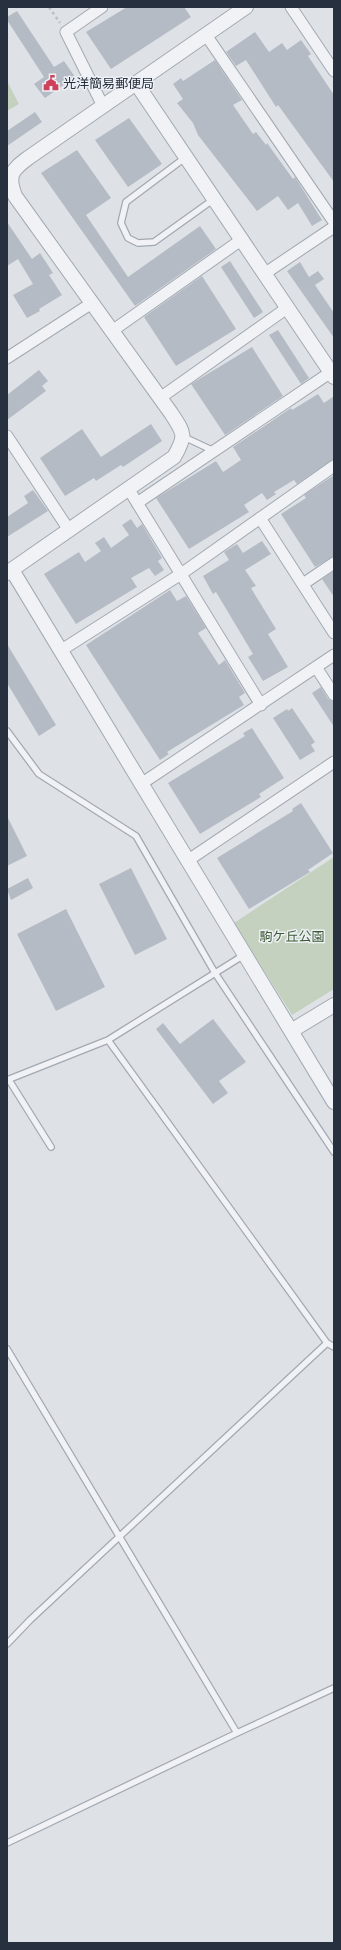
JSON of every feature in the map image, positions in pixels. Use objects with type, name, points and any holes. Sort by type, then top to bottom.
[{"type":"street","points":[[102,7],[66,32],[103,106]]},
{"type":"street","points":[[246,7],[15,167],[11,175],[11,186],[15,196],[160,398],[181,428],[183,436],[174,457],[9,571],[60,651],[334,1102]]},
{"type":"street","points":[[291,7],[334,71]]},
{"type":"street","points":[[206,34],[334,222]]},
{"type":"street","points":[[136,83],[287,308],[333,373],[137,503]]},
{"type":"street","points":[[264,274],[334,227]]},
{"type":"street","points":[[112,331],[241,240]]},
{"type":"street","points":[[7,358],[92,303]]},
{"type":"street","points":[[160,398],[287,308]]},
{"type":"street","points":[[7,436],[69,530]]},
{"type":"street","points":[[60,651],[181,574],[334,466]]},
{"type":"street","points":[[128,488],[261,705]]},
{"type":"street","points":[[260,518],[334,633]]},
{"type":"street","points":[[303,584],[334,563]]},
{"type":"street","points":[[141,784],[334,655]]},
{"type":"street","points":[[316,667],[334,695]]},
{"type":"street","points":[[187,861],[334,762]]},
{"type":"street","points":[[291,1031],[334,1005]]},
{"type":"lane","points":[[186,157],[126,202],[121,224],[128,238],[138,243],[154,242],[214,199]]},
{"type":"lane","points":[[183,436],[214,451]]},
{"type":"lane","points":[[7,732],[38,774],[136,836],[215,973],[334,1152]]},
{"type":"lane","points":[[51,1147],[8,1080],[108,1040],[244,955]]},
{"type":"lane","points":[[108,1040],[327,1343],[334,1347]]},
{"type":"lane","points":[[7,1644],[30,1620],[119,1536],[327,1343]]},
{"type":"lane","points":[[7,1349],[237,1732]]},
{"type":"lane","points":[[7,1843],[237,1732],[334,1688]]},
{"type":"path","points":[[49,7],[66,32]]},
{"type":"green space","points":[[7,81],[19,104],[7,111]]},
{"type":"green space","name":"駒ケ丘公園","points":[[334,857],[334,989],[292,1015],[234,923]]},
{"type":"building","points":[[127,7],[184,7],[191,17],[111,69],[86,32]]},
{"type":"building","points":[[17,11],[54,67],[64,61],[75,77],[45,98],[34,84],[44,77],[7,20],[7,17]]},
{"type":"building","points":[[255,32],[269,52],[282,43],[287,50],[301,40],[311,54],[308,56],[334,95],[334,182],[278,105],[276,107],[246,60],[236,66],[226,52]]},
{"type":"building","points":[[215,60],[242,100],[233,105],[253,134],[256,132],[266,145],[267,143],[293,179],[295,177],[322,220],[312,226],[298,203],[288,210],[278,196],[257,211],[198,135],[193,123],[177,103],[183,99],[173,84],[181,78],[183,81]]},
{"type":"building","points":[[35,112],[42,122],[7,146],[7,131]]},
{"type":"building","points":[[129,118],[162,164],[128,187],[95,140]]},
{"type":"building","points":[[77,150],[111,198],[86,215],[128,277],[200,226],[216,249],[135,306],[41,173]]},
{"type":"building","points":[[7,222],[32,259],[40,253],[53,273],[49,275],[62,295],[39,309],[40,311],[27,318],[13,295],[33,284],[18,259],[7,266]]},
{"type":"building","points":[[230,261],[263,312],[254,318],[221,267]]},
{"type":"building","points":[[300,262],[309,277],[318,271],[324,279],[315,285],[334,313],[334,338],[287,271]]},
{"type":"building","points":[[202,276],[236,329],[176,366],[144,317]]},
{"type":"building","points":[[278,330],[309,378],[301,384],[269,335]]},
{"type":"building","points":[[252,347],[283,396],[225,435],[191,384]]},
{"type":"building","points":[[39,370],[48,381],[42,386],[46,391],[7,420],[7,395]]},
{"type":"building","points":[[318,394],[324,403],[334,396],[334,459],[297,484],[294,480],[274,492],[276,494],[267,500],[262,493],[244,505],[249,512],[189,549],[156,498],[216,461],[223,472],[241,460],[233,447],[291,408],[292,410]]},
{"type":"building","points":[[151,424],[162,441],[123,467],[121,465],[96,481],[94,478],[65,496],[40,458],[82,429],[101,457]]},
{"type":"building","points":[[334,475],[334,556],[315,567],[281,514],[306,498],[304,495]]},
{"type":"building","points":[[33,490],[48,511],[7,537],[7,517],[28,503],[24,496]]},
{"type":"building","points":[[131,519],[137,528],[142,524],[162,558],[158,561],[164,570],[155,576],[149,568],[131,578],[137,587],[76,624],[44,574],[79,552],[85,562],[101,551],[95,543],[104,537],[111,548],[129,535],[122,525]]},
{"type":"building","points":[[262,541],[271,554],[245,570],[256,586],[251,588],[276,629],[268,634],[288,667],[263,681],[248,657],[253,654],[216,592],[213,594],[203,576],[229,560],[224,552],[237,544],[243,553]]},
{"type":"building","points":[[334,571],[334,597],[322,579]]},
{"type":"building","points":[[170,590],[177,601],[186,596],[206,628],[198,633],[219,665],[225,660],[245,693],[239,697],[244,705],[167,752],[169,754],[160,760],[86,645]]},
{"type":"building","points":[[7,644],[56,725],[39,736],[7,683]]},
{"type":"building","points":[[321,687],[328,699],[334,702],[334,727],[312,693]]},
{"type":"building","points":[[292,708],[315,742],[311,745],[315,751],[300,760],[273,718],[287,709],[288,711]]},
{"type":"building","points":[[252,728],[284,778],[259,794],[261,797],[200,834],[168,783],[245,736],[243,733]]},
{"type":"building","points":[[301,803],[333,853],[308,870],[310,872],[249,909],[217,858],[293,811],[292,809]]},
{"type":"building","points":[[7,816],[27,856],[7,866]]},
{"type":"building","points":[[131,868],[167,939],[135,955],[99,884]]},
{"type":"building","points":[[28,878],[33,888],[11,900],[7,889]]},
{"type":"building","points":[[66,909],[105,987],[56,1011],[17,934]]},
{"type":"building","points":[[213,1019],[246,1062],[219,1081],[228,1093],[213,1104],[156,1029],[163,1023],[180,1044]]},
{"type":"place","name":"光洋簡易郵便局","points":[[51,83]]}]
